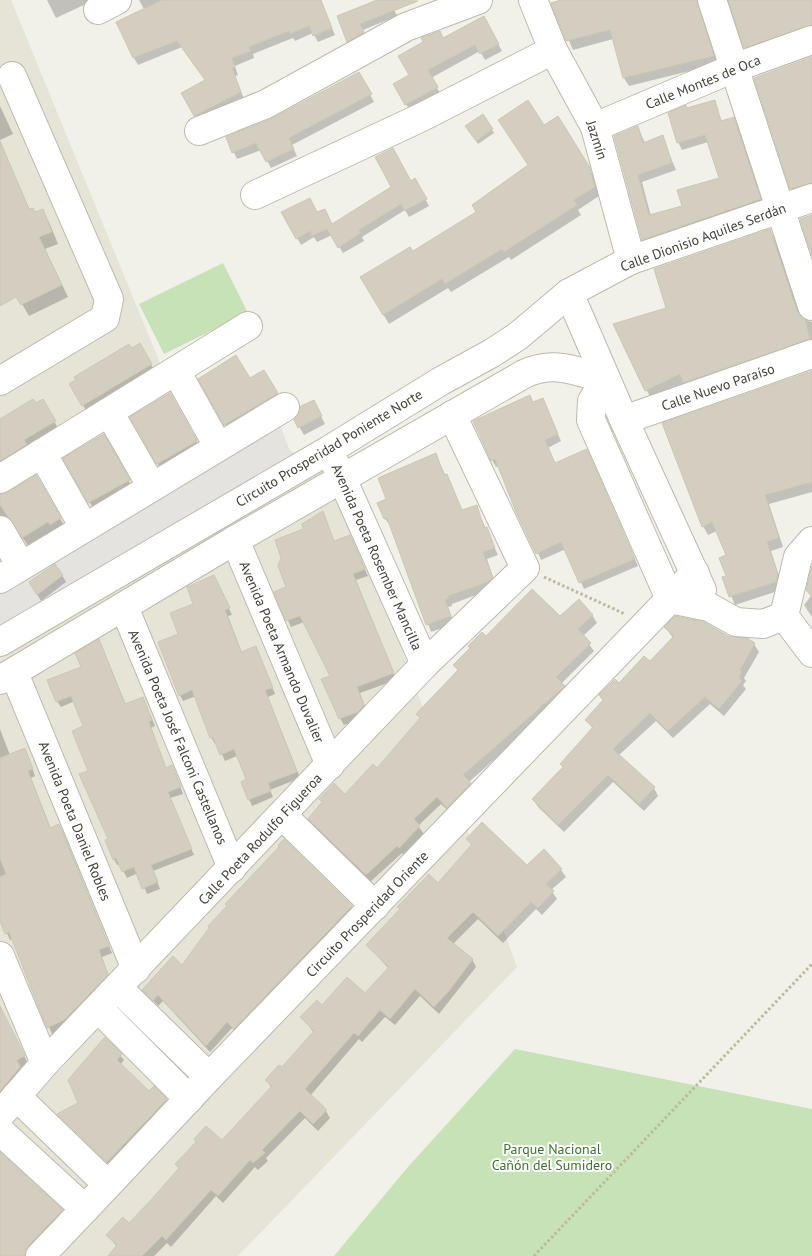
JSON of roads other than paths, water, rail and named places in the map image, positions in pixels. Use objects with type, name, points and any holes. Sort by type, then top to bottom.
[{"type":"street","points":[[199,131],[266,104],[406,27],[478,0]]},
{"type":"street","name":"Jazmín","points":[[534,0],[553,50],[595,127],[631,260]]},
{"type":"street","points":[[712,0],[812,306]]},
{"type":"street","name":"Calle Montes de Oca","points":[[595,127],[734,68],[812,40]]},
{"type":"street","points":[[255,194],[422,117],[553,50]]},
{"type":"street","points":[[0,381],[105,318],[109,299],[12,76]]},
{"type":"street","name":"Calle Dionisio Aquiles Serdán","points":[[570,293],[631,260],[812,198]]},
{"type":"street","points":[[570,293],[606,380],[709,607]]},
{"type":"street","name":"Circuito Prosperidad Poniente Norte","points":[[0,642],[329,450],[441,381],[492,353],[518,336],[570,293]]},
{"type":"street","points":[[0,479],[248,326]]},
{"type":"street","name":"Calle Nuevo Paraíso","points":[[624,420],[812,354]]},
{"type":"street","points":[[7,677],[235,540],[343,480],[452,415],[539,368],[559,366],[606,380]]},
{"type":"street","points":[[176,371],[218,446]]},
{"type":"street","points":[[606,380],[592,400],[591,420],[670,599],[709,607],[736,622],[763,624],[784,616]]},
{"type":"street","points":[[0,530],[11,572],[285,407]]},
{"type":"street","points":[[109,412],[152,487]]},
{"type":"street","name":"Calle Poeta Rodulfo Figueroa","points":[[8,1106],[46,1063],[425,664],[526,568],[452,415]]},
{"type":"street","name":"Avenida Poeta Rosember Mancilla","points":[[329,450],[425,664]]},
{"type":"street","points":[[42,453],[84,527]]},
{"type":"street","name":"Avenida Poeta Armando Duvalier","points":[[235,540],[330,765]]},
{"type":"street","points":[[784,616],[798,556],[812,541]]},
{"type":"street","name":"Circuito Prosperidad Oriente","points":[[40,1256],[106,1184],[178,1113],[209,1077],[648,624],[695,573]]},
{"type":"street","name":"Avenida Poeta José Falconi Castellanos","points":[[124,607],[232,868]]},
{"type":"street","points":[[784,616],[812,652]]},
{"type":"street","name":"Avenida Poeta Daniel Robles","points":[[7,677],[127,978]]},
{"type":"street","points":[[282,815],[375,906]]},
{"type":"street","points":[[0,956],[46,1063]]},
{"type":"street","points":[[127,978],[209,1077]]},
{"type":"street","points":[[98,1008],[189,1099]]},
{"type":"street","points":[[8,1106],[106,1184]]},
{"type":"street","points":[[0,1131],[85,1209]]},
{"type":"park label","name":"Parque Nacional Cañón del Sumidero","points":[[552,1158]]}]
